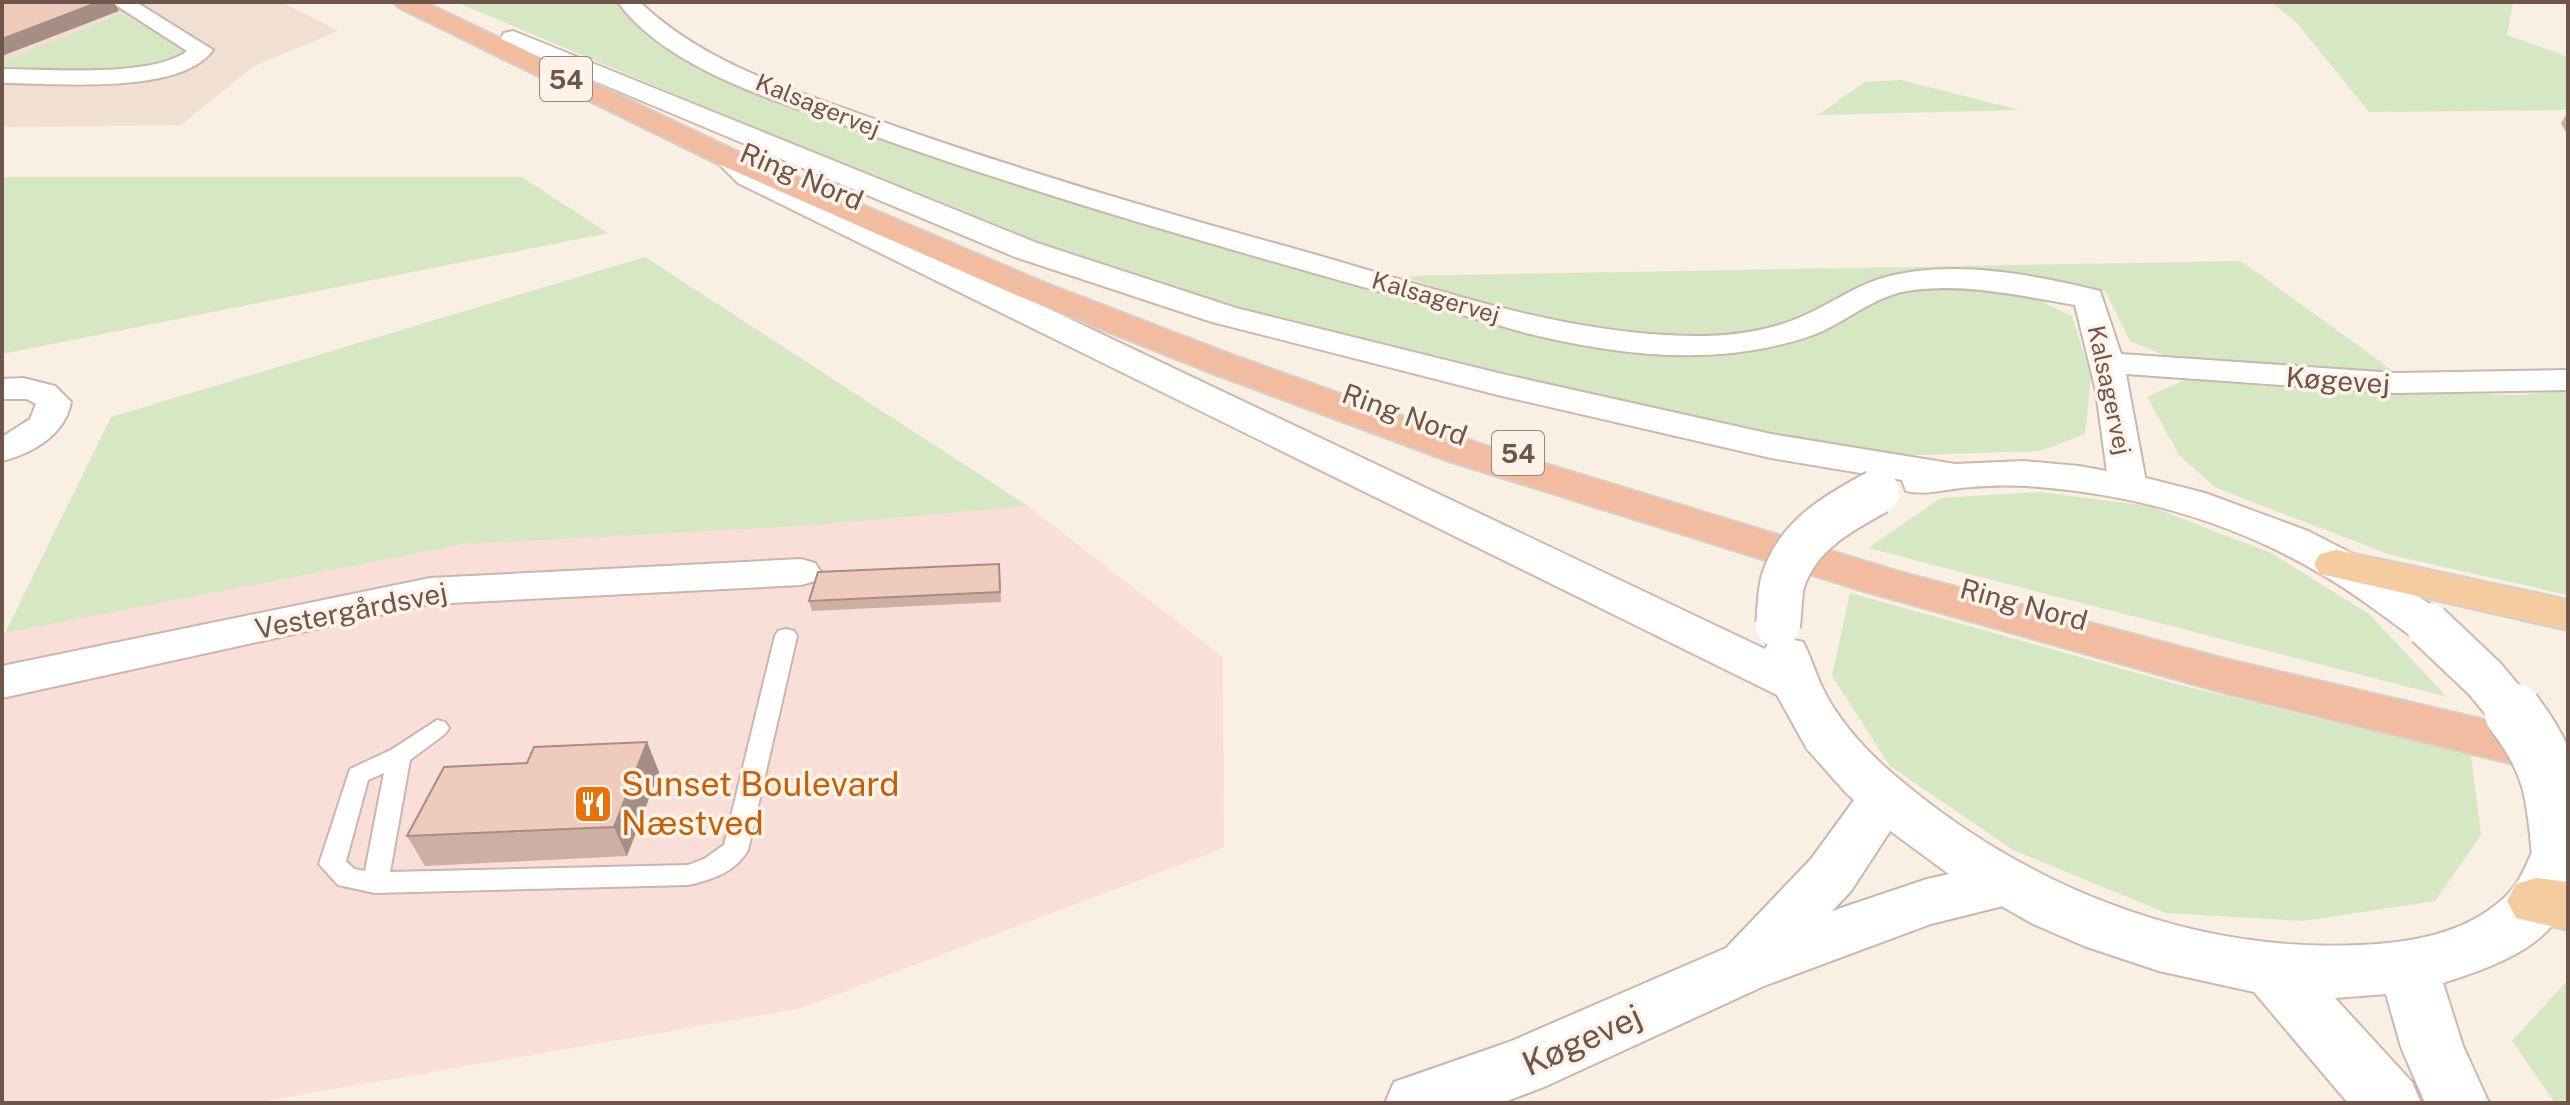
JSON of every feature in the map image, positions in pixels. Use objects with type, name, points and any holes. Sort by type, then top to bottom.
[{"type":"highway","name":"Ring Nord","points":[[406,2],[726,157]]},
{"type":"highway","name":"54","points":[[435,2],[513,38]]},
{"type":"highway","name":"Ring Nord","points":[[513,38],[580,74],[743,151],[1044,279],[1237,354],[1476,440],[1887,566],[2229,659],[2568,741]]},
{"type":"highway","name":"54","points":[[726,157],[1028,288],[1222,364],[1463,452],[1880,581],[2229,677],[2568,759]]},
{"type":"main road","points":[[513,38],[1026,250],[1224,315],[1502,385],[1771,446],[1948,475],[2004,473],[2065,476],[2128,487],[2226,515],[2268,531],[2336,564],[2428,625],[2484,675],[2529,732],[2555,791],[2560,850],[2552,904],[2462,952],[2408,966],[2343,972],[2271,968],[2181,951],[2091,922],[2007,884],[1884,799],[1845,760],[1815,721],[1794,683],[1778,625],[1783,581],[1802,544],[1834,514],[1877,492],[1948,475]]},
{"type":"main road","points":[[726,157],[748,177],[1794,683]]},
{"type":"main road","points":[[2336,564],[2568,615]]},
{"type":"main road","name":"Køgevej","points":[[1743,968],[1831,875],[1884,799]]},
{"type":"main road","name":"Køgevej","points":[[1417,1103],[1522,1067],[1743,968],[1927,902],[2007,884]]},
{"type":"main road","points":[[2408,966],[2432,1047],[2457,1103]]},
{"type":"main road","points":[[2271,968],[2389,1103]]},
{"type":"street","points":[[2,76],[146,74],[196,58],[202,50],[121,2]]},
{"type":"street","name":"Kalsagervej","points":[[628,2],[644,20],[713,63],[891,134],[1015,176],[1537,326],[1589,338],[1648,345],[1708,347],[1769,340],[1814,323],[1877,288],[1910,281],[1948,280],[2089,298],[2109,363],[2122,424],[2128,487]]},
{"type":"street","name":"Køgevej","points":[[2109,363],[2378,385],[2506,385],[2568,380]]},
{"type":"street","points":[[2,389],[30,389],[47,394],[54,402],[53,412],[46,422],[2,450]]},
{"type":"street","name":"Vestergårdsvej","points":[[2,682],[430,591],[801,572]]},
{"type":"lane","points":[[437,728],[399,756],[358,775],[332,864],[347,878],[375,883],[688,875],[707,871],[722,863],[735,850],[786,636]]},
{"type":"lane","points":[[375,883],[399,756]]},
{"type":"shaded area","points":[[2,2],[282,2],[338,31],[254,66],[181,125],[2,127]]},
{"type":"shaded area","points":[[1028,506],[1223,657],[1224,848],[798,1009],[252,1103],[2,1103],[2,637],[5,633],[465,544]]},
{"type":"green space","points":[[456,2],[620,2],[634,23],[705,66],[1009,183],[1529,333],[1629,351],[1712,354],[1780,346],[1887,293],[1954,287],[2030,296],[2072,316],[2091,377],[2085,434],[2040,451],[1884,456],[1772,437],[1494,376],[1229,307],[1028,243]]},
{"type":"green space","points":[[2271,2],[2513,2],[2507,35],[2568,57],[2568,110],[2369,112],[2296,22]]},
{"type":"green space","points":[[120,14],[192,51],[145,71],[2,71],[2,62]]},
{"type":"green space","points":[[1901,80],[2020,110],[1818,115],[1865,82]]},
{"type":"green space","points":[[2,177],[522,177],[608,233],[2,354]]},
{"type":"green space","points":[[645,257],[1028,506],[812,525],[465,544],[5,633],[111,417]]},
{"type":"green space","points":[[2241,261],[2396,373],[2171,358],[2130,341],[2105,291],[1987,277],[1928,275],[1870,282],[1812,315],[1772,329],[1714,338],[1662,339],[1623,336],[1548,321],[1400,276]]},
{"type":"green space","points":[[2185,380],[2320,390],[2521,395],[2568,390],[2568,595],[2391,555],[2216,488],[2179,455],[2147,397]]},
{"type":"green space","points":[[2039,492],[2149,506],[2271,553],[2369,614],[2447,697],[1868,548],[1941,498]]},
{"type":"green space","points":[[1850,593],[2176,684],[2471,755],[2481,835],[2435,901],[2303,921],[2166,913],[2013,850],[1890,766],[1832,676]]},
{"type":"green space","points":[[2568,980],[2568,1103],[2555,1103],[2512,1041]]},
{"type":"building","points":[[2,2],[99,2],[2,39]]},
{"type":"building","points":[[999,564],[1000,592],[809,601],[818,572]]},
{"type":"building","points":[[647,742],[614,827],[407,836],[444,767],[527,763],[534,747]]},
{"type":"place","name":"Sunset Boulevard Næstved","points":[[593,804]]}]
